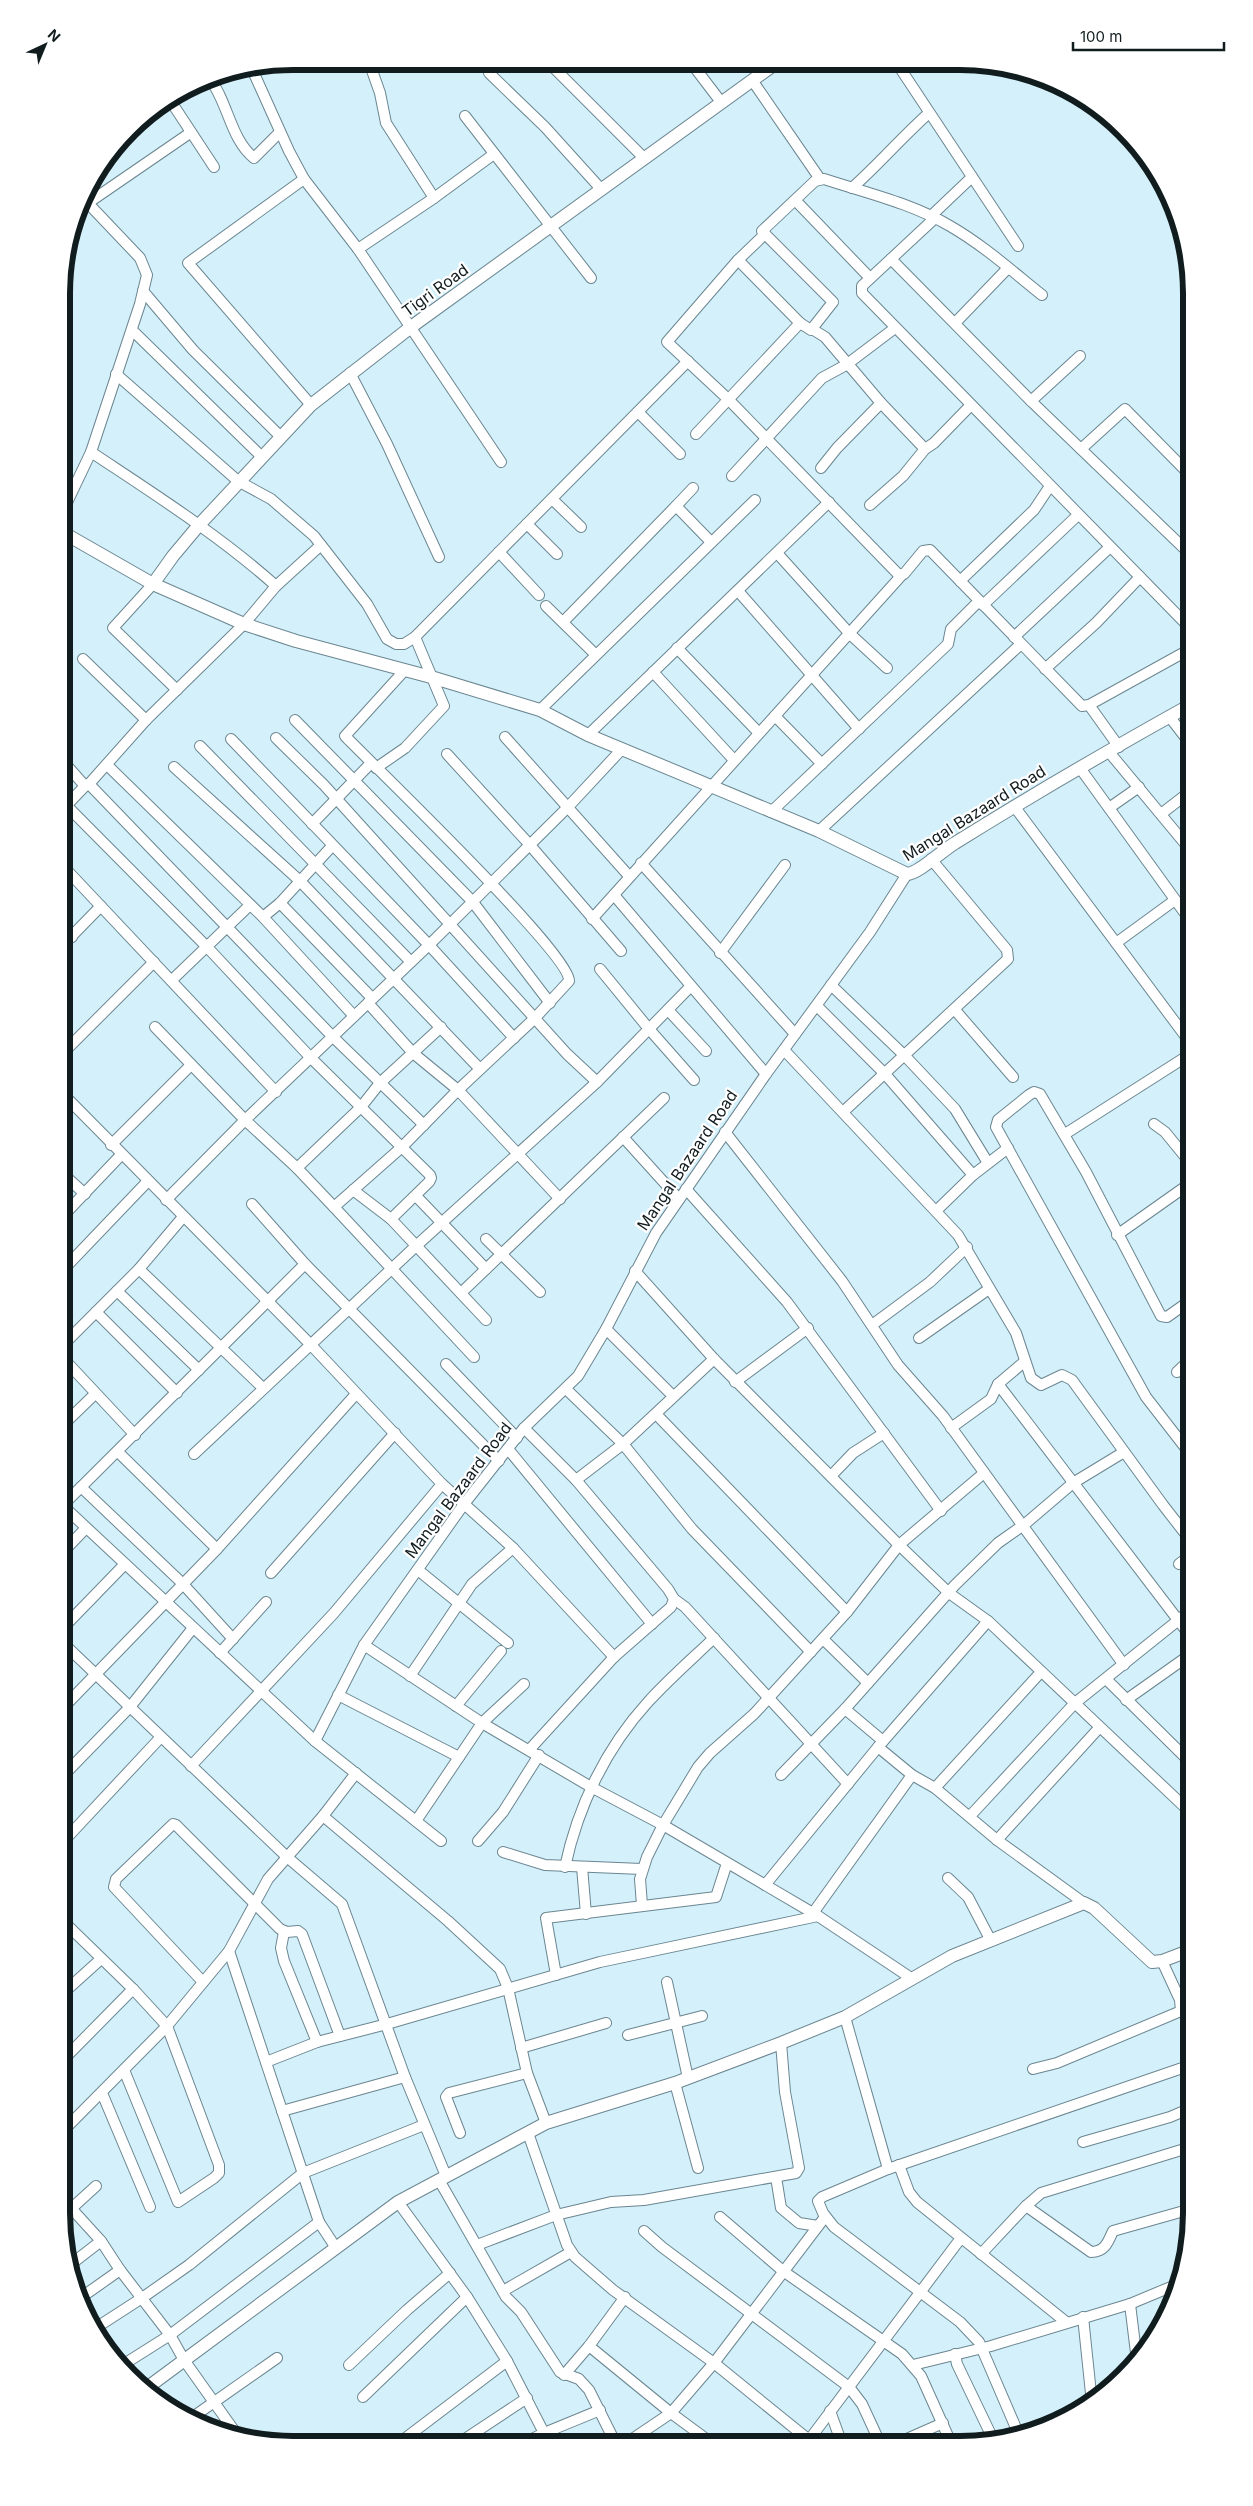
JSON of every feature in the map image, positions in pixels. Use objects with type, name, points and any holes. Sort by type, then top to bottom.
[{"type":"street","points":[[371,70],[380,93],[386,123],[434,198]]},
{"type":"street","points":[[556,70],[644,158]]},
{"type":"street","points":[[697,70],[721,102]]},
{"type":"street","name":"Tigri Road","points":[[153,584],[199,525],[261,456],[311,405],[411,327],[766,70]]},
{"type":"street","points":[[901,70],[1018,246]]},
{"type":"street","points":[[254,73],[280,132],[304,179],[358,249],[501,462]]},
{"type":"street","points":[[488,73],[545,127],[601,190]]},
{"type":"street","points":[[752,80],[820,179],[913,208],[933,217],[965,236],[1042,296]]},
{"type":"street","points":[[215,84],[238,136],[254,158],[280,132]]},
{"type":"street","points":[[173,105],[214,167]]},
{"type":"street","points":[[852,188],[885,159],[906,134],[930,113]]},
{"type":"street","points":[[465,116],[549,227],[591,278]]},
{"type":"street","points":[[92,195],[190,133]]},
{"type":"street","points":[[358,249],[434,198],[494,154]]},
{"type":"street","points":[[972,177],[862,286],[862,293],[1183,621]]},
{"type":"street","points":[[304,179],[188,263],[311,405]]},
{"type":"street","points":[[812,329],[833,302],[762,231],[820,179]]},
{"type":"street","points":[[796,201],[870,278]]},
{"type":"street","points":[[70,496],[91,452],[132,330],[147,274],[144,265],[88,204]]},
{"type":"street","points":[[764,234],[667,339],[901,576]]},
{"type":"street","points":[[891,258],[1032,401],[1183,547]]},
{"type":"street","points":[[738,260],[800,323],[808,330],[812,329],[825,337],[846,364],[925,449]]},
{"type":"street","points":[[956,322],[1008,268]]},
{"type":"street","points":[[143,291],[193,350],[280,437]]},
{"type":"street","points":[[696,434],[800,323]]},
{"type":"street","points":[[732,476],[822,378],[846,364],[895,328]]},
{"type":"street","points":[[132,330],[261,456]]},
{"type":"street","points":[[1032,401],[1080,356]]},
{"type":"street","points":[[116,374],[238,481],[271,499],[321,545],[367,604],[387,639],[396,644],[404,644],[415,638],[688,361]]},
{"type":"street","points":[[350,373],[439,557]]},
{"type":"street","points":[[821,468],[837,448],[881,403]]},
{"type":"street","points":[[870,505],[903,476],[925,449],[934,443],[971,405]]},
{"type":"street","points":[[1081,449],[1125,409],[1183,468]]},
{"type":"street","points":[[638,412],[680,454]]},
{"type":"street","points":[[91,452],[199,525],[240,555],[276,586]]},
{"type":"street","points":[[960,581],[1034,510],[1050,486]]},
{"type":"street","points":[[563,622],[693,488]]},
{"type":"street","points":[[552,499],[581,527]]},
{"type":"street","points":[[540,710],[595,654],[755,500]]},
{"type":"street","points":[[588,735],[829,502]]},
{"type":"street","points":[[676,506],[711,542]]},
{"type":"street","points":[[771,812],[948,644],[951,629],[1078,514]]},
{"type":"street","points":[[527,524],[557,554]]},
{"type":"street","points":[[70,537],[153,584],[244,624],[296,641],[431,677],[540,710],[622,750],[819,831],[907,874]]},
{"type":"street","points":[[70,799],[107,766],[146,720],[244,624],[276,586],[321,545]]},
{"type":"street","points":[[819,831],[1017,641],[1110,547]]},
{"type":"street","points":[[592,919],[710,786],[927,548],[1078,703],[1085,707],[1183,653]]},
{"type":"street","points":[[499,552],[539,595]]},
{"type":"street","points":[[777,553],[850,634],[887,668]]},
{"type":"street","points":[[1045,669],[1096,623],[1140,578]]},
{"type":"street","points":[[153,584],[113,628],[177,690]]},
{"type":"street","points":[[738,591],[859,729]]},
{"type":"street","points":[[546,606],[595,654]]},
{"type":"street","points":[[312,824],[354,780],[405,748],[444,706],[415,638]]},
{"type":"street","points":[[677,648],[759,733]]},
{"type":"street","points":[[83,659],[146,720]]},
{"type":"street","points":[[334,1206],[402,1147],[458,1090],[535,1018],[569,981],[569,974],[490,882],[345,736],[404,671]]},
{"type":"street","points":[[653,672],[734,760]]},
{"type":"street","points":[[1089,705],[1114,749],[1139,787],[1183,841]]},
{"type":"street","name":"Mangal Bazaard Road","points":[[315,1742],[364,1645],[464,1504],[524,1428],[566,1389],[588,1361],[656,1233],[766,1074],[870,932],[907,874],[914,873],[930,859],[1014,806],[1183,708]]},
{"type":"street","points":[[775,716],[822,764]]},
{"type":"street","points":[[1168,716],[1183,735]]},
{"type":"street","points":[[295,720],[472,900],[550,1003]]},
{"type":"street","points":[[505,737],[630,876]]},
{"type":"street","points":[[276,738],[336,799],[535,1018],[597,1082]]},
{"type":"street","points":[[232,739],[332,846],[429,945],[514,1038]]},
{"type":"street","points":[[200,746],[411,962]]},
{"type":"street","points":[[166,1200],[245,1120],[429,945],[490,882],[568,808],[622,750]]},
{"type":"street","points":[[447,754],[529,844],[621,951]]},
{"type":"street","points":[[107,766],[263,917],[354,1016]]},
{"type":"street","points":[[174,767],[300,881],[394,977],[480,1069]]},
{"type":"street","points":[[70,768],[333,1037],[424,1125]]},
{"type":"street","points":[[1080,768],[1183,911]]},
{"type":"street","points":[[1109,808],[1139,787]]},
{"type":"street","points":[[1161,814],[1183,797]]},
{"type":"street","points":[[1014,806],[1183,1033]]},
{"type":"street","points":[[70,812],[207,948],[311,1058],[432,1178],[391,1219]]},
{"type":"street","points":[[263,917],[280,903],[332,846]]},
{"type":"street","points":[[843,1112],[1006,962],[1008,954],[930,859]]},
{"type":"street","points":[[641,863],[720,953],[795,1034]]},
{"type":"street","points":[[720,953],[785,866]]},
{"type":"street","points":[[70,873],[276,1092]]},
{"type":"street","points":[[614,895],[766,1074]]},
{"type":"street","points":[[1116,943],[1175,900]]},
{"type":"street","points":[[280,903],[370,1001],[414,1053],[458,1090],[560,1199]]},
{"type":"street","points":[[172,980],[250,905]]},
{"type":"street","points":[[72,938],[101,906]]},
{"type":"street","points":[[70,1046],[154,962]]},
{"type":"street","points":[[600,969],[694,1080]]},
{"type":"street","points":[[194,1454],[416,1246],[597,1082],[691,986]]},
{"type":"street","points":[[831,986],[905,1056],[954,1109],[988,1163]]},
{"type":"street","points":[[816,1006],[885,1074],[973,1174]]},
{"type":"street","points":[[668,1010],[706,1051]]},
{"type":"street","points":[[955,1010],[1013,1077]]},
{"type":"street","points":[[297,1168],[361,1107],[380,1083],[441,1027]]},
{"type":"street","points":[[155,1028],[245,1120],[297,1168],[334,1206],[474,1358]]},
{"type":"street","points":[[784,1050],[936,1211],[967,1247],[1016,1333],[1024,1362],[1031,1378],[1039,1385],[1062,1375],[1070,1378],[1183,1529]]},
{"type":"street","points":[[1065,1134],[1183,1059]]},
{"type":"street","points":[[111,1145],[191,1065]]},
{"type":"street","points":[[1183,1306],[1167,1317],[1161,1316],[1065,1134],[1042,1096],[1034,1092],[996,1122],[996,1127],[1146,1397],[1183,1444]]},
{"type":"street","points":[[461,1293],[664,1098]]},
{"type":"street","points":[[70,1101],[311,1346],[442,1484],[513,1548],[614,1657]]},
{"type":"street","points":[[1154,1124],[1165,1132],[1183,1154]]},
{"type":"street","points":[[725,1132],[831,1265],[898,1365],[951,1428],[1124,1665]]},
{"type":"street","points":[[623,1137],[679,1199]]},
{"type":"street","points":[[936,1211],[973,1174],[1008,1148]]},
{"type":"street","points":[[70,1209],[121,1155]]},
{"type":"street","points":[[70,1180],[85,1194]]},
{"type":"street","points":[[70,1263],[148,1181]]},
{"type":"street","points":[[1117,1235],[1183,1188]]},
{"type":"street","points":[[686,1189],[740,1247],[808,1328],[941,1511]]},
{"type":"street","points":[[353,1190],[391,1219],[486,1320]]},
{"type":"street","points":[[416,1196],[486,1270]]},
{"type":"street","points":[[252,1204],[305,1264],[499,1461]]},
{"type":"street","points":[[70,1339],[139,1269],[183,1217]]},
{"type":"street","points":[[486,1238],[540,1292]]},
{"type":"street","points":[[872,1325],[930,1282],[967,1247]]},
{"type":"street","points":[[70,1497],[118,1452],[305,1264]]},
{"type":"street","points":[[139,1269],[263,1388]]},
{"type":"street","points":[[635,1271],[736,1382],[899,1545],[949,1593],[988,1621],[1183,1806]]},
{"type":"street","points":[[919,1338],[990,1289]]},
{"type":"street","points":[[117,1291],[199,1370]]},
{"type":"street","points":[[96,1312],[177,1393]]},
{"type":"street","points":[[736,1382],[808,1328]]},
{"type":"street","points":[[606,1329],[673,1396]]},
{"type":"street","points":[[576,1480],[623,1444],[714,1359]]},
{"type":"street","points":[[951,1428],[991,1399],[998,1384],[1024,1362]]},
{"type":"street","points":[[446,1364],[517,1438]]},
{"type":"street","points":[[70,1365],[135,1435]]},
{"type":"street","points":[[1178,1372],[1183,1367]]},
{"type":"street","points":[[998,1384],[1183,1628]]},
{"type":"street","points":[[566,1389],[623,1444],[692,1529],[811,1652]]},
{"type":"street","points":[[70,1419],[96,1394]]},
{"type":"street","points":[[70,1702],[97,1676],[182,1583],[217,1549],[356,1394]]},
{"type":"street","points":[[656,1414],[847,1612]]},
{"type":"street","points":[[524,1428],[576,1480],[668,1588],[674,1599],[685,1607],[848,1784]]},
{"type":"street","points":[[271,1572],[394,1433]]},
{"type":"street","points":[[831,1476],[853,1453],[884,1433]]},
{"type":"street","points":[[508,1449],[652,1624]]},
{"type":"street","points":[[118,1452],[217,1549]]},
{"type":"street","points":[[781,1776],[845,1709],[949,1593],[998,1543],[1073,1483],[1124,1452]]},
{"type":"street","points":[[642,1905],[640,1879],[642,1869],[662,1825],[698,1768],[811,1652],[847,1612],[899,1545],[984,1473]]},
{"type":"street","points":[[190,1766],[334,1613],[442,1484]]},
{"type":"street","points":[[81,1487],[182,1583],[233,1639]]},
{"type":"street","points":[[70,1512],[315,1742],[441,1841]]},
{"type":"street","points":[[70,1545],[86,1528]]},
{"type":"street","points":[[410,1676],[472,1584],[513,1548]]},
{"type":"street","points":[[1179,1564],[1183,1561]]},
{"type":"street","points":[[70,1621],[125,1564]]},
{"type":"street","points":[[418,1570],[460,1602],[504,1647],[456,1706]]},
{"type":"street","points":[[478,1841],[503,1812],[534,1752],[614,1657],[670,1607],[674,1599]]},
{"type":"street","points":[[220,1653],[266,1602]]},
{"type":"street","points":[[970,1816],[1075,1703],[1183,1617]]},
{"type":"street","points":[[765,1885],[881,1744],[988,1621]]},
{"type":"street","points":[[70,1769],[130,1707],[193,1628]]},
{"type":"street","points":[[566,1867],[580,1812],[591,1788],[625,1733],[647,1703],[714,1638]]},
{"type":"street","points":[[823,1638],[868,1683]]},
{"type":"street","points":[[364,1645],[482,1723],[534,1752],[591,1788],[662,1825],[816,1914],[911,1978]]},
{"type":"street","points":[[70,1650],[287,1857],[342,1904],[443,2178],[477,2245],[502,2291],[521,2312],[556,2368],[564,2375],[576,2378],[586,2386],[612,2436]]},
{"type":"street","points":[[1126,1700],[1183,1660]]},
{"type":"street","points":[[935,1788],[1042,1672]]},
{"type":"street","points":[[1106,1679],[1183,1755]]},
{"type":"street","points":[[416,1821],[482,1723],[524,1684]]},
{"type":"street","points":[[338,1695],[460,1757]]},
{"type":"street","points":[[845,1709],[912,1775],[935,1788],[997,1840],[1084,1904],[1094,1908],[1148,1960],[1162,1961],[1183,1953]]},
{"type":"street","points":[[997,1840],[1100,1728]]},
{"type":"street","points":[[70,1834],[161,1737]]},
{"type":"street","points":[[70,2124],[167,2026],[203,1982],[228,1951],[268,1879],[323,1816],[356,1773]]},
{"type":"street","points":[[266,2062],[317,2042],[619,1958],[816,1914],[912,1775]]},
{"type":"street","points":[[323,1816],[497,1965],[508,1988],[527,2073],[546,2123]]},
{"type":"street","points":[[203,1982],[117,1892],[114,1885],[116,1879],[173,1824],[284,1932]]},
{"type":"street","points":[[503,1852],[533,1862],[566,1867],[642,1869]]},
{"type":"street","points":[[556,1975],[546,1918],[716,1897],[727,1863]]},
{"type":"street","points":[[582,1867],[586,1914]]},
{"type":"street","points":[[948,1878],[968,1896],[990,1939]]},
{"type":"street","points":[[151,2385],[398,2202],[546,2123],[675,2083],[781,2043],[845,2016],[935,1964],[990,1939],[1028,1927],[1084,1904]]},
{"type":"street","points":[[70,1928],[167,2026],[219,2165],[219,2173],[214,2178],[178,2202],[124,2070]]},
{"type":"street","points":[[284,1932],[298,1931],[302,1935],[340,2036]]},
{"type":"street","points":[[284,1932],[281,1948],[284,1961],[317,2042]]},
{"type":"street","points":[[228,1951],[319,2222],[336,2248]]},
{"type":"street","points":[[70,1988],[101,1959]]},
{"type":"street","points":[[1033,2069],[1057,2063],[1181,2011],[1180,2000],[1162,1961]]},
{"type":"street","points":[[667,1982],[688,2078]]},
{"type":"street","points":[[70,2053],[133,1990]]},
{"type":"street","points":[[628,2035],[702,2016]]},
{"type":"street","points":[[845,2016],[888,2169]]},
{"type":"street","points":[[521,2048],[606,2023]]},
{"type":"street","points":[[477,2245],[556,2215],[610,2202],[644,2200],[796,2173],[799,2168],[785,2092],[781,2043]]},
{"type":"street","points":[[1016,2429],[982,2348],[973,2334],[834,2227],[825,2217],[818,2201],[888,2169],[1183,2068]]},
{"type":"street","points":[[460,2133],[446,2097],[449,2093],[527,2073]]},
{"type":"street","points":[[282,2111],[405,2077]]},
{"type":"street","points":[[675,2083],[698,2168]]},
{"type":"street","points":[[102,2093],[150,2207]]},
{"type":"street","points":[[1083,2142],[1170,2117],[1183,2111]]},
{"type":"street","points":[[100,2324],[142,2298],[189,2264],[304,2174],[424,2125]]},
{"type":"street","points":[[528,2133],[556,2215],[571,2252],[624,2297],[714,2363],[800,2436]]},
{"type":"street","points":[[982,2254],[1026,2206],[1041,2193],[1183,2149]]},
{"type":"street","points":[[899,2165],[913,2197],[1066,2322]]},
{"type":"street","points":[[776,2177],[781,2208],[799,2223],[818,2226]]},
{"type":"street","points":[[96,2186],[71,2208],[102,2241],[120,2270],[170,2334],[184,2360],[232,2427]]},
{"type":"street","points":[[398,2202],[467,2297],[507,2361],[545,2436]]},
{"type":"street","points":[[1026,2206],[1091,2252],[1098,2252],[1105,2248],[1113,2231],[1183,2211]]},
{"type":"street","points":[[720,2217],[783,2270],[913,2365],[921,2376],[948,2436]]},
{"type":"street","points":[[637,2436],[670,2413],[714,2363],[825,2217]]},
{"type":"street","points":[[127,2362],[170,2334],[319,2222]]},
{"type":"street","points":[[644,2231],[751,2315],[849,2387],[862,2404],[877,2436]]},
{"type":"street","points":[[813,2436],[882,2341],[922,2293],[962,2238]]},
{"type":"street","points":[[75,2260],[102,2241]]},
{"type":"street","points":[[502,2291],[571,2252]]},
{"type":"street","points":[[85,2294],[120,2270]]},
{"type":"street","points":[[349,2365],[406,2310],[450,2273]]},
{"type":"street","points":[[913,2365],[982,2348],[1169,2290]]},
{"type":"street","points":[[362,2397],[467,2297]]},
{"type":"street","points":[[564,2375],[589,2346],[624,2297]]},
{"type":"street","points":[[1130,2304],[1136,2351]]},
{"type":"street","points":[[1083,2317],[1091,2393]]},
{"type":"street","points":[[589,2346],[700,2436]]},
{"type":"street","points":[[955,2354],[957,2364],[991,2434]]},
{"type":"street","points":[[197,2414],[277,2358]]},
{"type":"street","points":[[408,2436],[507,2361]]},
{"type":"street","points":[[472,2436],[527,2398]]},
{"type":"street","points":[[539,2436],[600,2410]]},
{"type":"street","points":[[830,2411],[839,2436]]},
{"type":"street","points":[[922,2436],[943,2423]]}]
